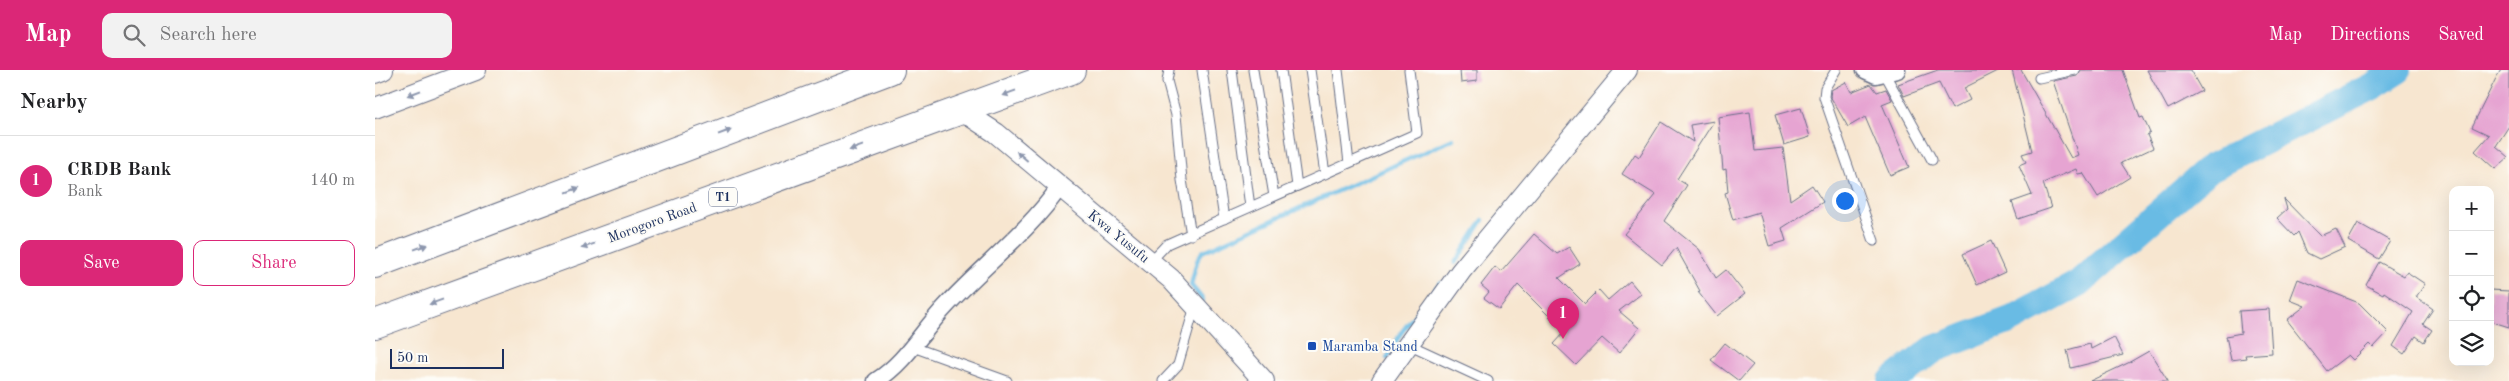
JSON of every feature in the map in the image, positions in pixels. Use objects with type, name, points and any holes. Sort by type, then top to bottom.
[{"type":"highway","points":[[375,264],[891,70]]},
{"type":"highway","name":"Morogoro Road","points":[[375,324],[1071,70]]},
{"type":"street","points":[[375,73],[383,70]]},
{"type":"street","points":[[375,108],[476,70]]},
{"type":"street","points":[[1382,381],[1461,270],[1627,70]]},
{"type":"street","points":[[1865,70],[1876,74],[1891,72]]},
{"type":"street","name":"Kwa Yusufu","points":[[957,112],[970,116],[995,133],[1171,279],[1264,381]]},
{"type":"street","points":[[876,381],[886,374],[913,347],[945,307],[1023,233],[1043,211],[1059,188]]},
{"type":"lane","points":[[1169,70],[1167,81],[1176,115],[1182,180],[1191,235]]},
{"type":"lane","points":[[1202,70],[1224,219]]},
{"type":"lane","points":[[1231,70],[1249,207]]},
{"type":"lane","points":[[1253,70],[1274,196]]},
{"type":"lane","points":[[1281,70],[1297,186]]},
{"type":"lane","points":[[1310,70],[1325,174]]},
{"type":"lane","points":[[1337,70],[1349,163]]},
{"type":"lane","points":[[1150,262],[1167,244],[1191,235],[1249,207],[1417,133],[1409,70]]},
{"type":"lane","points":[[1836,70],[1825,88],[1825,97],[1874,241]]},
{"type":"lane","points":[[2039,78],[2075,70]]},
{"type":"lane","points":[[1891,72],[1932,160]]},
{"type":"lane","points":[[1163,381],[1178,365],[1195,306]]},
{"type":"lane","points":[[1408,344],[1488,381]]},
{"type":"lane","points":[[913,347],[1007,381]]},
{"type":"building","points":[[1460,70],[1477,70],[1477,81],[1461,83]]},
{"type":"building","points":[[1938,70],[2000,70],[1964,88],[1970,100],[1952,109],[1939,83],[1904,96],[1898,84]]},
{"type":"building","points":[[2012,70],[2021,70],[2071,158],[2078,155],[2053,81],[2077,76],[2081,70],[2123,70],[2140,118],[2143,117],[2150,133],[2147,135],[2153,148],[2121,163],[2130,177],[2098,197],[2083,173],[2078,174],[2076,169],[2043,183],[2051,208],[2018,219],[2012,202],[2032,195],[2019,165],[2026,162],[2022,154],[2032,151]]},
{"type":"building","points":[[2147,70],[2190,70],[2202,91],[2168,109]]},
{"type":"building","points":[[2500,70],[2509,70],[2509,126],[2496,146],[2509,157],[2495,169],[2475,151],[2489,135],[2472,127]]},
{"type":"building","points":[[1846,82],[1851,92],[1871,84],[1877,92],[1886,89],[1892,100],[1882,104],[1909,167],[1890,175],[1865,117],[1848,127],[1830,96],[1831,90]]},
{"type":"building","points":[[1801,108],[1810,137],[1784,145],[1775,115]]},
{"type":"building","points":[[1750,112],[1755,151],[1783,148],[1790,200],[1812,185],[1823,202],[1782,228],[1786,241],[1769,246],[1759,212],[1733,220],[1725,193],[1728,192],[1726,169],[1723,170],[1718,117]]},
{"type":"building","points":[[1714,121],[1677,179],[1687,185],[1664,221],[1699,249],[1716,278],[1726,270],[1745,294],[1717,316],[1698,292],[1700,291],[1676,248],[1662,265],[1624,234],[1656,195],[1622,174],[1635,154],[1639,157],[1661,122],[1693,142],[1690,125]]},
{"type":"building","points":[[2284,199],[2320,236],[2336,229],[2345,247],[2319,259],[2307,253],[2298,232],[2294,236],[2277,218],[2287,209]]},
{"type":"building","points":[[2358,223],[2390,241],[2379,259],[2348,241]]},
{"type":"building","points":[[1534,234],[1557,254],[1569,247],[1580,264],[1559,278],[1585,304],[1599,290],[1608,300],[1630,281],[1641,294],[1619,311],[1639,328],[1619,353],[1602,338],[1576,365],[1554,344],[1565,332],[1518,285],[1499,309],[1484,298],[1489,292],[1481,285],[1495,267],[1501,272]]},
{"type":"building","points":[[1991,241],[2005,272],[1977,285],[1963,254]]},
{"type":"building","points":[[2379,262],[2404,276],[2407,272],[2425,284],[2416,297],[2433,309],[2423,324],[2432,330],[2424,342],[2416,336],[2404,354],[2393,346],[2413,312],[2384,292],[2383,294],[2366,285]]},
{"type":"building","points":[[2298,279],[2359,303],[2388,332],[2373,348],[2369,344],[2353,360],[2348,355],[2327,371],[2287,320],[2305,306],[2290,300]]},
{"type":"building","points":[[2494,290],[2509,291],[2509,327],[2494,322]]},
{"type":"building","points":[[2269,309],[2272,353],[2245,355],[2246,358],[2231,360],[2226,336],[2241,333],[2239,311]]},
{"type":"building","points":[[2114,337],[2123,355],[2071,368],[2067,350],[2090,344],[2091,349]]},
{"type":"building","points":[[1725,343],[1753,365],[1739,381],[1711,360]]},
{"type":"building","points":[[2149,351],[2168,381],[2090,381],[2128,363]]},
{"type":"waterway","points":[[1892,381],[1934,349],[2013,319],[2078,284],[2210,168],[2373,86],[2398,70]]},
{"type":"waterway","points":[[1203,300],[1191,285],[1197,261],[1202,252],[1453,139]]},
{"type":"waterway","points":[[1455,263],[1483,220]]},
{"type":"waterway","points":[[1387,358],[1401,333],[1440,283]]},
{"type":"place","name":"CRDB Bank","points":[[1563,339]]},
{"type":"place","name":"Maramba Stand","points":[[1312,346]]}]
